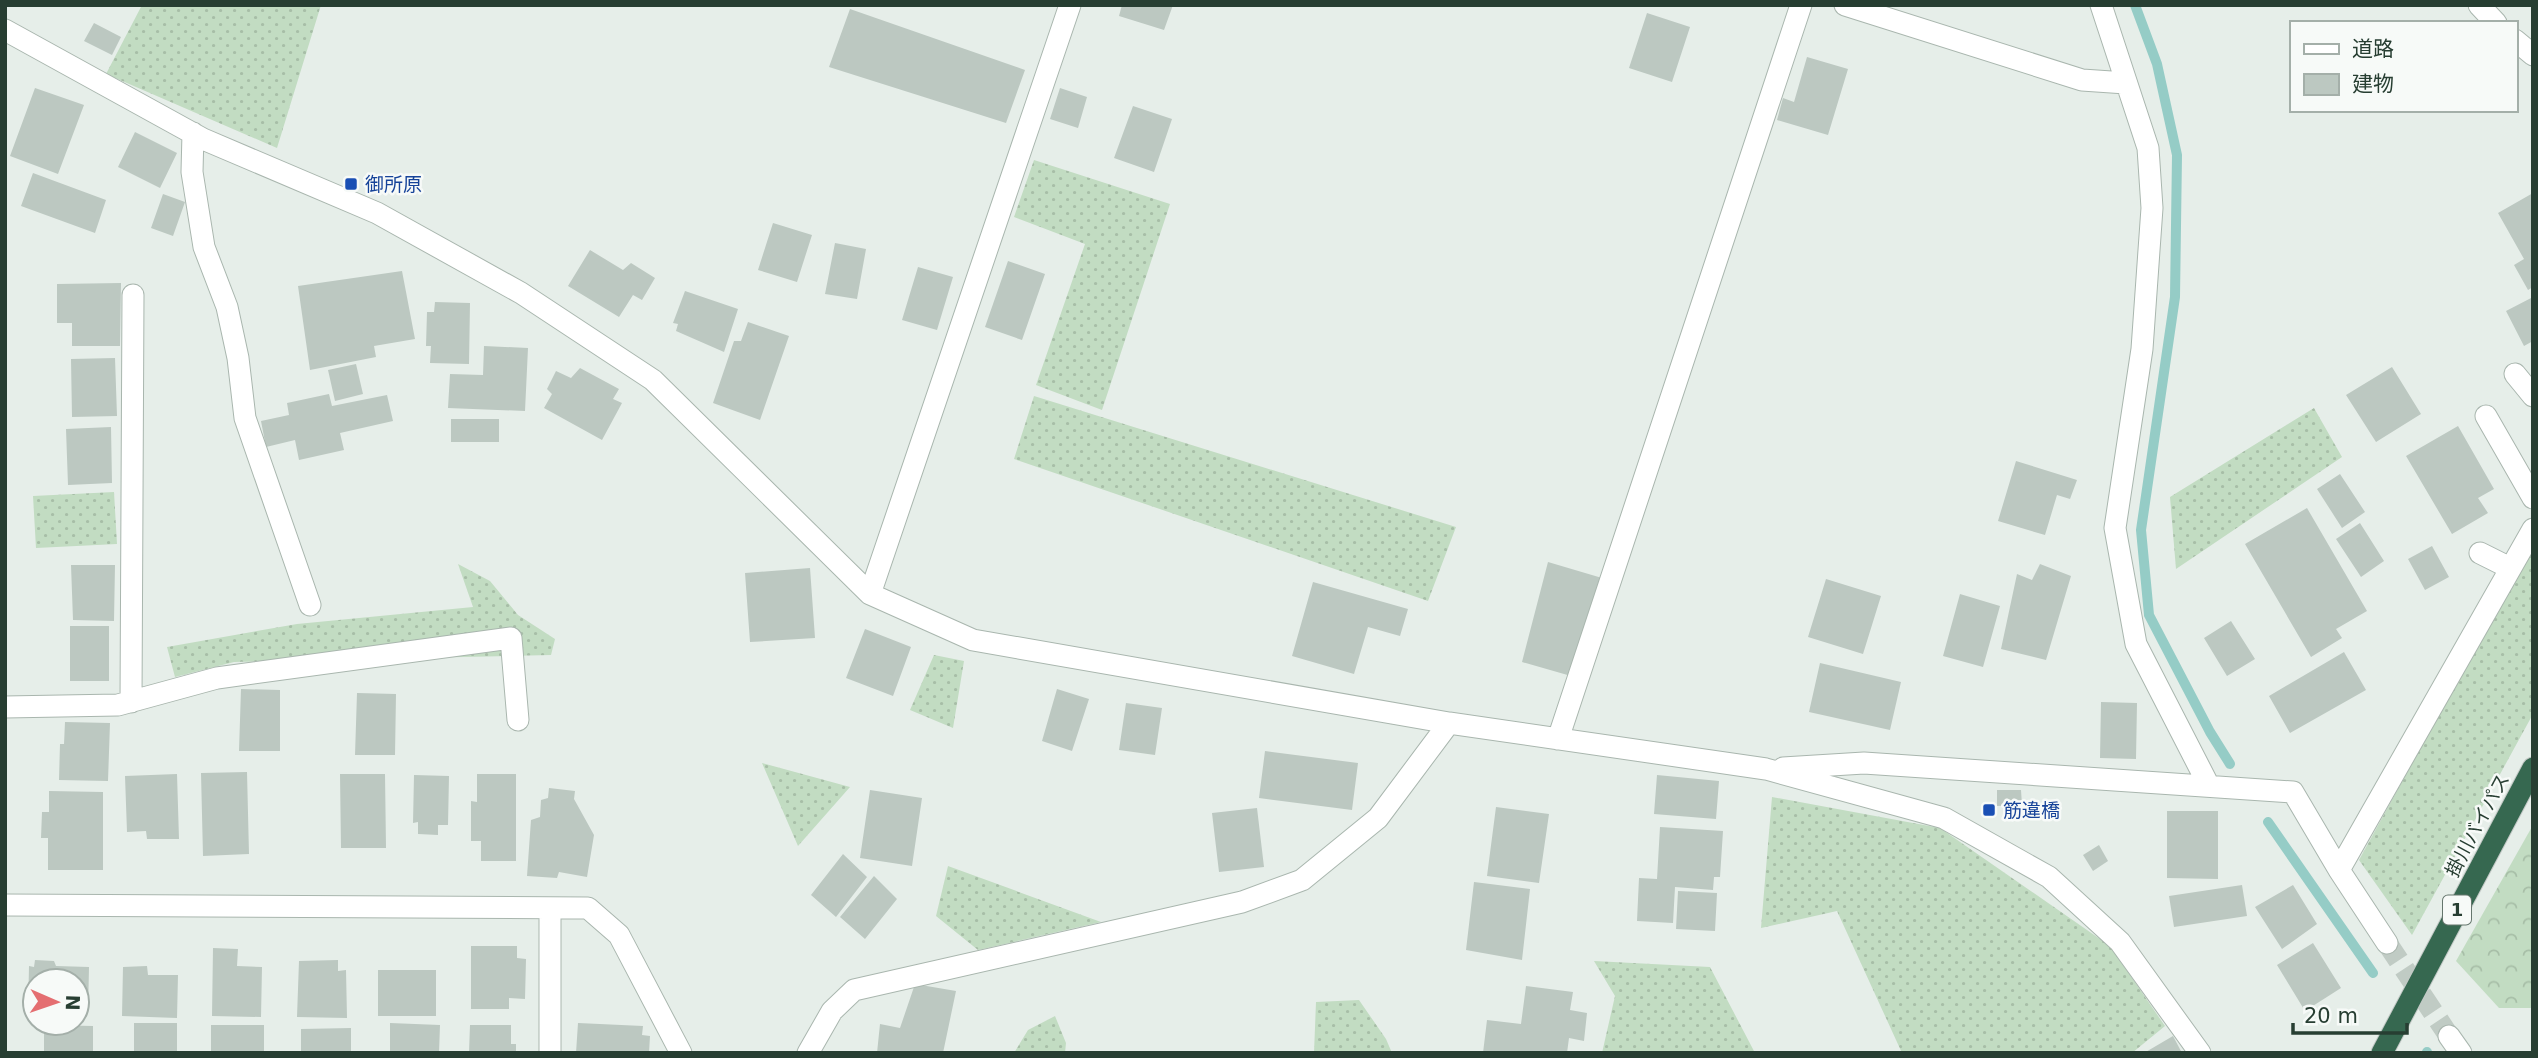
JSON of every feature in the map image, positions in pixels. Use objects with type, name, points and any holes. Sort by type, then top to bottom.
[{"type":"highway","name":"掛川バイパス","points":[[2382,1053],[2533,768]]},
{"type":"street","points":[[870,594],[1070,5]]},
{"type":"street","points":[[1558,739],[1801,5]]},
{"type":"street","points":[[1845,5],[2082,80],[2126,83]]},
{"type":"street","points":[[2101,5],[2148,148],[2152,208],[2143,349],[2115,528],[2136,644],[2209,786]]},
{"type":"street","points":[[2479,5],[2494,21]]},
{"type":"street","points":[[5,30],[193,133],[377,213],[521,293],[653,380],[870,594],[973,640],[1449,723],[1766,769],[1944,818],[2049,877],[2120,942],[2200,1053]]},
{"type":"street","points":[[2517,42],[2533,55]]},
{"type":"street","points":[[193,133],[192,172],[204,247],[227,307],[238,358],[244,418],[310,605]]},
{"type":"street","points":[[131,702],[133,295]]},
{"type":"street","points":[[2515,374],[2533,396]]},
{"type":"street","points":[[2486,415],[2533,498]]},
{"type":"street","points":[[2339,870],[2533,529]]},
{"type":"street","points":[[2480,553],[2510,568]]},
{"type":"street","points":[[5,707],[118,705],[217,678],[511,638],[518,720]]},
{"type":"street","points":[[808,1053],[832,1011],[855,990],[1242,902],[1302,880],[1378,818],[1449,723]]},
{"type":"street","points":[[1766,769],[1864,763],[2293,792],[2339,870],[2387,943]]},
{"type":"street","points":[[5,905],[588,908],[619,935],[681,1053]]},
{"type":"street","points":[[550,909],[550,1053]]},
{"type":"green space","points":[[142,5],[321,5],[277,148],[106,74]]},
{"type":"green space","points":[[1034,160],[1170,204],[1102,410],[1036,385],[1085,244],[1014,217]]},
{"type":"green space","points":[[1034,396],[1456,527],[1428,601],[1014,459]]},
{"type":"green space","points":[[2314,408],[2342,457],[2176,569],[2170,497]]},
{"type":"green space","points":[[114,492],[117,544],[36,548],[33,496]]},
{"type":"green space","points":[[2533,543],[2533,714],[2412,935],[2359,860]]},
{"type":"green space","points":[[458,564],[490,581],[518,615],[555,639],[551,655],[234,662],[175,677],[167,647],[297,624],[473,607]]},
{"type":"green space","points":[[934,655],[964,661],[953,728],[910,710]]},
{"type":"green space","points":[[762,763],[850,787],[798,846]]},
{"type":"green space","points":[[1772,797],[1940,828],[2110,946],[2165,1026],[2132,1053],[1902,1053],[1837,911],[1761,928]]},
{"type":"green space","points":[[2533,825],[2533,1008],[2499,1008],[2456,961]]},
{"type":"green space","points":[[948,866],[1101,922],[978,950],[936,916]]},
{"type":"green space","points":[[1594,961],[1710,967],[1755,1053],[1602,1053],[1615,996]]},
{"type":"green space","points":[[1359,1000],[1386,1039],[1392,1053],[1314,1053],[1316,1002]]},
{"type":"green space","points":[[1055,1016],[1066,1043],[1065,1053],[1014,1053],[1028,1030]]},
{"type":"building","points":[[1122,5],[1173,5],[1164,30],[1119,16]]},
{"type":"building","points":[[850,9],[1025,70],[1006,123],[829,67]]},
{"type":"building","points":[[1647,13],[1690,27],[1672,82],[1629,68]]},
{"type":"building","points":[[94,23],[121,37],[112,55],[84,41]]},
{"type":"building","points":[[1807,57],[1848,69],[1828,135],[1777,120],[1783,98],[1794,102]]},
{"type":"building","points":[[35,88],[84,105],[58,174],[10,156]]},
{"type":"building","points":[[1060,88],[1087,97],[1078,128],[1050,119]]},
{"type":"building","points":[[1133,106],[1172,119],[1154,172],[1114,158]]},
{"type":"building","points":[[135,132],[177,153],[160,188],[118,167]]},
{"type":"building","points":[[33,173],[106,200],[95,233],[21,206]]},
{"type":"building","points":[[2533,193],[2533,287],[2528,290],[2514,265],[2524,259],[2498,213]]},
{"type":"building","points":[[163,194],[185,202],[173,236],[151,228]]},
{"type":"building","points":[[773,223],[812,235],[797,282],[758,270]]},
{"type":"building","points":[[835,243],[866,249],[857,299],[825,294]]},
{"type":"building","points":[[590,250],[623,270],[631,263],[655,278],[642,300],[633,295],[619,317],[568,286]]},
{"type":"building","points":[[1008,261],[1045,274],[1022,340],[985,327]]},
{"type":"building","points":[[918,267],[953,277],[937,330],[902,320]]},
{"type":"building","points":[[402,271],[415,339],[374,346],[376,357],[310,370],[298,286]]},
{"type":"building","points":[[121,283],[120,346],[72,346],[72,323],[57,323],[57,284]]},
{"type":"building","points":[[685,291],[738,309],[724,352],[676,331],[678,324],[673,323]]},
{"type":"building","points":[[2533,297],[2533,341],[2524,346],[2506,311]]},
{"type":"building","points":[[435,302],[470,303],[469,364],[430,363],[431,346],[426,346],[427,312],[434,312]]},
{"type":"building","points":[[748,322],[789,336],[760,420],[713,403],[734,341],[741,341]]},
{"type":"building","points":[[484,346],[528,348],[525,411],[448,408],[450,374],[483,375]]},
{"type":"building","points":[[115,358],[117,416],[72,417],[71,359]]},
{"type":"building","points":[[356,364],[363,394],[335,401],[328,370]]},
{"type":"building","points":[[2392,367],[2421,414],[2376,442],[2346,395]]},
{"type":"building","points":[[580,368],[619,389],[613,399],[622,403],[602,440],[544,408],[552,394],[547,389],[556,371],[571,378]]},
{"type":"building","points":[[329,394],[332,406],[387,395],[393,421],[340,433],[344,450],[299,460],[295,440],[266,447],[261,421],[289,415],[287,403]]},
{"type":"building","points":[[451,419],[499,419],[499,442],[451,442]]},
{"type":"building","points":[[2458,426],[2494,489],[2478,498],[2488,513],[2452,534],[2406,456]]},
{"type":"building","points":[[111,427],[112,483],[68,485],[66,429]]},
{"type":"building","points":[[2016,461],[2077,480],[2070,499],[2057,495],[2045,535],[1998,521]]},
{"type":"building","points":[[2340,474],[2365,512],[2342,528],[2317,489]]},
{"type":"building","points":[[2307,508],[2367,611],[2336,629],[2342,638],[2311,657],[2245,544]]},
{"type":"building","points":[[2360,523],[2384,561],[2361,577],[2336,539]]},
{"type":"building","points":[[2432,546],[2449,577],[2425,590],[2408,559]]},
{"type":"building","points":[[1548,562],[1602,578],[1571,676],[1522,662]]},
{"type":"building","points":[[2040,564],[2071,576],[2046,660],[2001,649],[2017,574],[2032,580]]},
{"type":"building","points":[[71,565],[115,565],[114,621],[73,620]]},
{"type":"building","points":[[810,568],[815,638],[750,642],[745,573]]},
{"type":"building","points":[[1826,579],[1881,596],[1863,654],[1808,637]]},
{"type":"building","points":[[1313,582],[1408,609],[1400,636],[1368,627],[1354,674],[1292,656]]},
{"type":"building","points":[[1960,594],[2000,606],[1983,667],[1943,656]]},
{"type":"building","points":[[2231,621],[2255,659],[2227,676],[2204,638]]},
{"type":"building","points":[[70,626],[109,626],[109,681],[70,681]]},
{"type":"building","points":[[865,629],[911,647],[893,696],[846,678]]},
{"type":"building","points":[[2344,652],[2366,690],[2290,733],[2269,696]]},
{"type":"building","points":[[1820,663],[1901,682],[1890,730],[1809,712]]},
{"type":"building","points":[[241,689],[280,690],[280,751],[239,751]]},
{"type":"building","points":[[1057,689],[1089,699],[1072,751],[1042,741]]},
{"type":"building","points":[[357,693],[396,694],[395,755],[355,755]]},
{"type":"building","points":[[2101,702],[2137,703],[2136,759],[2100,758]]},
{"type":"building","points":[[1126,703],[1162,708],[1155,755],[1119,750]]},
{"type":"building","points":[[65,722],[110,723],[108,781],[59,780],[60,744],[64,744]]},
{"type":"building","points":[[1265,751],[1358,763],[1352,810],[1259,798]]},
{"type":"building","points":[[247,772],[249,854],[203,856],[201,773]]},
{"type":"building","points":[[177,774],[179,839],[147,839],[146,831],[127,832],[125,776]]},
{"type":"building","points":[[340,774],[385,774],[386,848],[341,848]]},
{"type":"building","points":[[477,774],[516,774],[516,861],[481,861],[481,841],[471,841],[471,801],[477,802]]},
{"type":"building","points":[[414,775],[449,776],[448,825],[438,825],[438,835],[418,834],[418,822],[413,823]]},
{"type":"building","points":[[1657,775],[1719,781],[1716,819],[1654,814]]},
{"type":"building","points":[[549,788],[575,791],[574,799],[594,835],[587,877],[559,872],[557,878],[527,876],[531,820],[540,817],[541,800],[548,798]]},
{"type":"building","points":[[870,790],[922,798],[912,866],[860,858]]},
{"type":"building","points":[[1997,790],[2021,790],[2022,805],[1997,806]]},
{"type":"building","points":[[49,791],[103,792],[103,870],[48,870],[48,838],[41,838],[42,812],[49,812]]},
{"type":"building","points":[[1496,807],[1549,814],[1539,883],[1487,876]]},
{"type":"building","points":[[1257,808],[1264,867],[1219,872],[1212,813]]},
{"type":"building","points":[[2167,811],[2218,811],[2218,879],[2167,878]]},
{"type":"building","points":[[1660,827],[1723,831],[1720,877],[1714,877],[1713,890],[1675,887],[1673,923],[1637,921],[1639,878],[1657,879]]},
{"type":"building","points":[[2099,845],[2108,861],[2093,871],[2083,855]]},
{"type":"building","points":[[843,854],[867,877],[836,917],[811,895]]},
{"type":"building","points":[[874,876],[897,899],[865,939],[840,917]]},
{"type":"building","points":[[1474,882],[1530,889],[1522,960],[1466,950]]},
{"type":"building","points":[[2242,885],[2247,916],[2174,927],[2169,896]]},
{"type":"building","points":[[2293,885],[2317,924],[2282,949],[2255,907]]},
{"type":"building","points":[[1678,891],[1717,893],[1715,931],[1676,929]]},
{"type":"building","points":[[2313,943],[2341,988],[2305,1011],[2277,965]]},
{"type":"building","points":[[471,946],[517,946],[517,958],[526,959],[525,999],[509,998],[509,1009],[471,1009]]},
{"type":"building","points":[[213,948],[238,949],[237,966],[262,967],[261,1017],[212,1016]]},
{"type":"building","points":[[35,960],[54,961],[56,966],[89,967],[34,967]]},
{"type":"building","points":[[338,960],[338,971],[346,970],[347,1018],[297,1017],[299,961]]},
{"type":"building","points":[[147,966],[148,975],[178,975],[177,1018],[122,1016],[123,967]]},
{"type":"building","points":[[378,970],[436,970],[436,1016],[378,1016]]},
{"type":"building","points":[[915,984],[956,991],[943,1053],[877,1053],[880,1024],[900,1028]]},
{"type":"building","points":[[1526,986],[1573,992],[1570,1010],[1587,1013],[1584,1041],[1569,1038],[1567,1053],[1483,1053],[1487,1020],[1521,1024]]},
{"type":"building","points":[[134,1023],[177,1023],[177,1053],[134,1053]]},
{"type":"building","points":[[390,1023],[440,1025],[439,1053],[390,1053]]},
{"type":"building","points":[[578,1023],[643,1026],[642,1035],[650,1036],[649,1053],[576,1053]]},
{"type":"building","points":[[211,1025],[264,1025],[264,1053],[211,1053]]},
{"type":"building","points":[[470,1025],[511,1025],[511,1044],[516,1044],[516,1053],[469,1053]]},
{"type":"building","points":[[93,1026],[93,1053],[44,1053],[44,1037],[91,1037]]},
{"type":"building","points":[[351,1028],[351,1053],[301,1053],[301,1029]]},
{"type":"building","points":[[2173,1036],[2182,1053],[2144,1053]]},
{"type":"waterway","points":[[2135,5],[2157,64],[2177,155],[2175,297],[2141,530],[2149,615],[2210,732],[2230,764]]},
{"type":"waterway","points":[[2268,822],[2373,973]]},
{"type":"tunnel","points":[[2387,943],[2449,1036]]},
{"type":"place","name":"御所原","points":[[351,184]]},
{"type":"place","name":"筋違橋","points":[[1989,810]]}]
